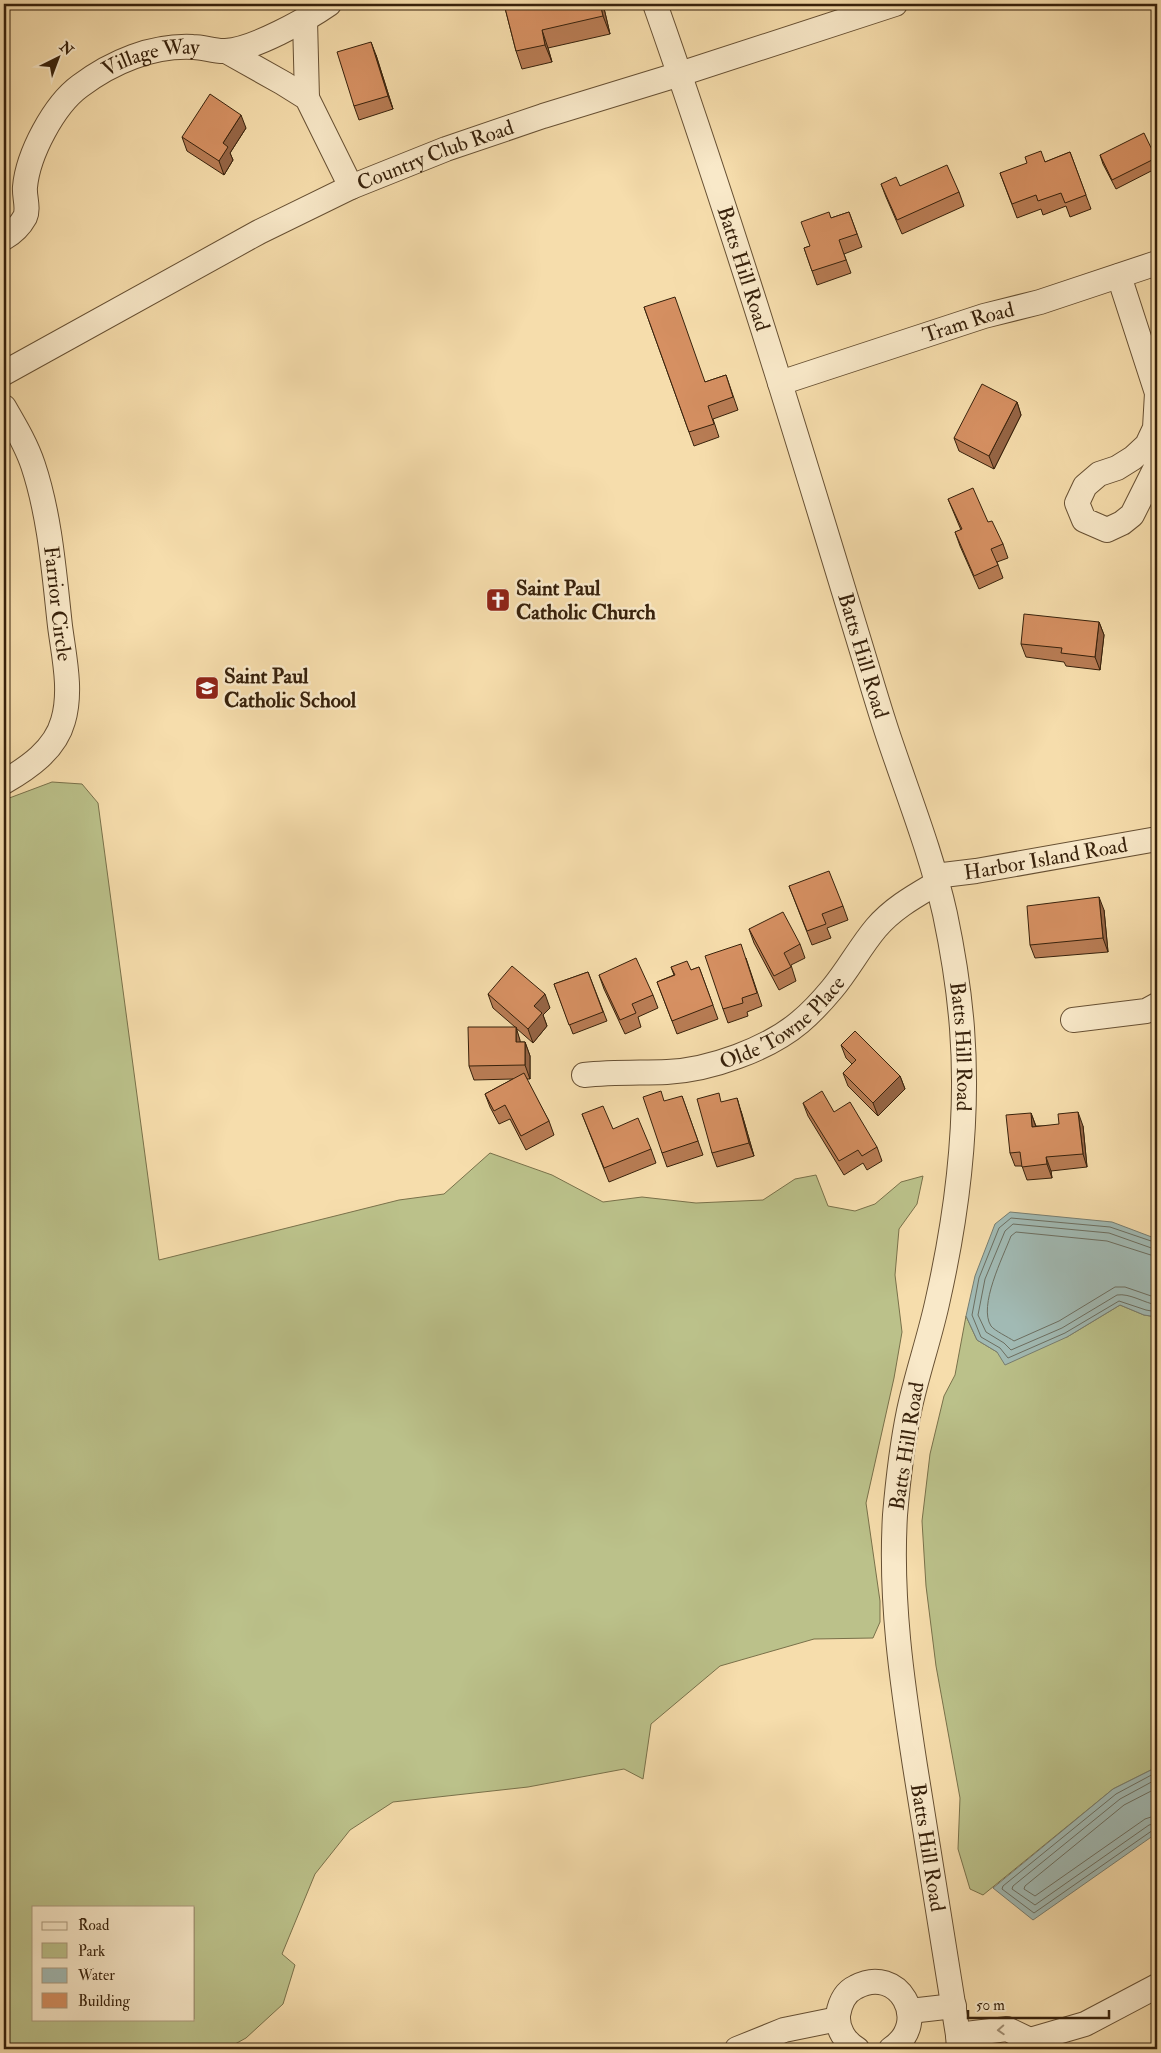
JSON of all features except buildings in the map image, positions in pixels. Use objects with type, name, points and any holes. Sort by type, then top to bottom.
[{"type":"street","name":"Village Way","points":[[4,238],[19,227],[26,215],[25,187],[39,141],[60,104],[79,86],[128,58],[158,49],[192,47],[226,51],[253,44],[305,20],[329,4]]},
{"type":"street","points":[[656,4],[680,74]]},
{"type":"street","name":"Country Club Road","points":[[4,373],[259,232],[351,187],[455,146],[543,116],[680,74],[895,4]]},
{"type":"street","points":[[305,20],[307,98],[351,187]]},
{"type":"street","name":"Village Way","points":[[226,51],[307,98]]},
{"type":"street","name":"Batts Hill Road","points":[[680,74],[780,383],[888,737],[936,879],[945,913],[956,972],[962,1030],[963,1145],[957,1199],[948,1252],[937,1305],[910,1410],[901,1462],[894,1569],[902,1677],[959,2042]]},
{"type":"street","name":"Tram Road","points":[[780,383],[984,316],[1040,302],[1157,263]]},
{"type":"street","points":[[1119,276],[1157,393],[1156,429],[1147,445],[1133,458],[1117,468],[1099,474],[1085,486],[1077,503],[1084,520],[1107,530],[1122,523],[1132,515],[1157,465]]},
{"type":"street","name":"Farrior Circle","points":[[4,407],[25,444],[41,491],[52,555],[67,697],[63,722],[56,739],[26,769],[4,782]]},
{"type":"street","name":"Harbor Island Road","points":[[936,879],[1157,839]]},
{"type":"street","name":"Olde Towne Place","points":[[584,1075],[616,1072],[668,1072],[693,1068],[721,1062],[754,1049],[782,1034],[799,1023],[833,988],[875,929],[906,901],[936,879]]},
{"type":"street","points":[[1073,1020],[1146,1010],[1157,1005]]},
{"type":"street","points":[[857,2049],[846,2041],[840,2031],[839,2007],[844,1996],[853,1988],[864,1983],[876,1981],[888,1984],[898,1991],[910,2011],[910,2023],[906,2034],[899,2044],[891,2049]]},
{"type":"street","points":[[959,2042],[1007,2029],[1027,2045],[1085,2024],[1157,1986]]},
{"type":"street","points":[[910,2011],[954,2006]]},
{"type":"street","points":[[737,2049],[784,2030],[838,2019]]},
{"type":"green space","points":[[52,782],[82,784],[98,803],[159,1260],[399,1200],[444,1194],[490,1153],[552,1175],[603,1202],[642,1197],[696,1203],[763,1200],[795,1179],[816,1175],[828,1206],[855,1211],[875,1204],[901,1182],[923,1176],[917,1204],[899,1229],[895,1275],[902,1332],[894,1378],[866,1503],[880,1601],[880,1622],[873,1638],[814,1639],[720,1666],[651,1724],[643,1779],[624,1769],[528,1787],[393,1802],[350,1830],[315,1874],[282,1954],[295,1965],[283,2004],[246,2038],[226,2049],[4,2049],[4,800]]},
{"type":"green space","points":[[1120,1305],[1144,1315],[1157,1317],[1157,1767],[1113,1789],[983,1895],[970,1889],[958,1849],[960,1798],[936,1666],[926,1586],[922,1521],[930,1454],[944,1396],[955,1375],[966,1316],[977,1340],[997,1352],[1067,1337]]},
{"type":"water","points":[[1010,1212],[1112,1222],[1157,1239],[1157,1317],[1144,1315],[1120,1305],[1067,1337],[1005,1365],[997,1352],[977,1340],[966,1316],[975,1276],[995,1224]]},
{"type":"water","points":[[1157,1767],[1157,1833],[1033,1920],[993,1888],[1113,1789]]},
{"type":"place","name":"Saint Paul Catholic Church","points":[[498,600]]},
{"type":"place","name":"Saint Paul Catholic School","points":[[207,688]]}]
